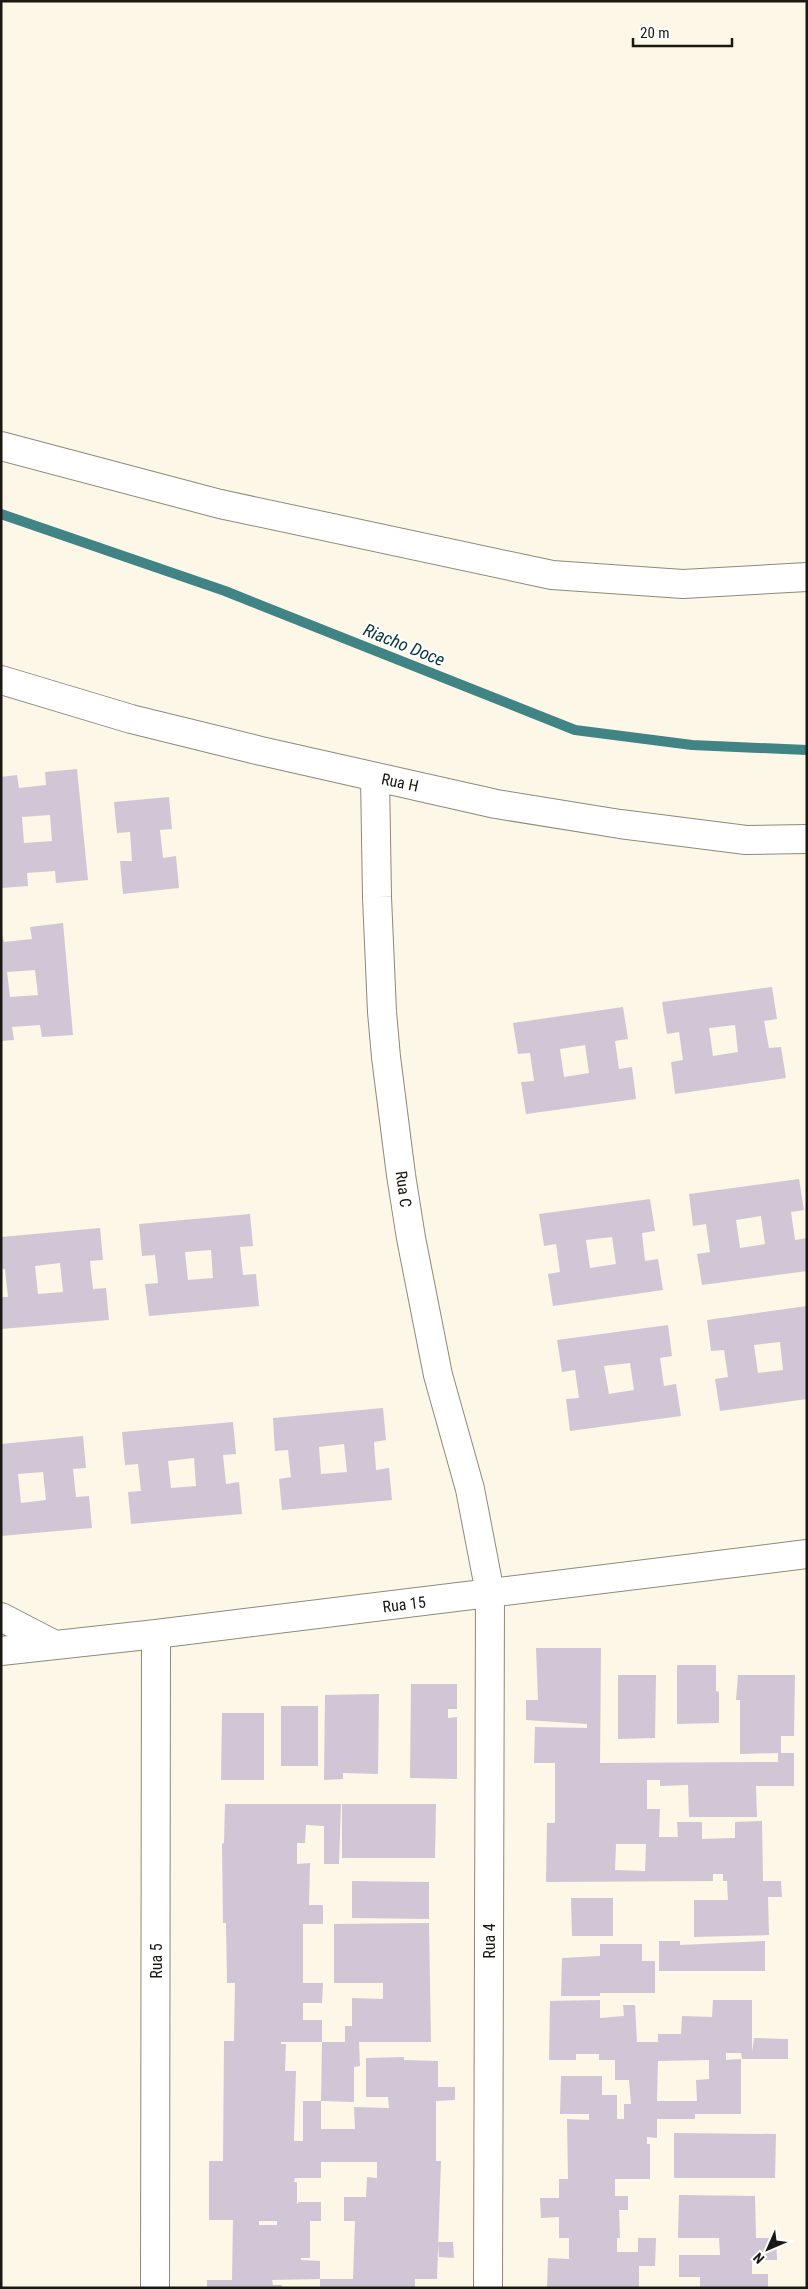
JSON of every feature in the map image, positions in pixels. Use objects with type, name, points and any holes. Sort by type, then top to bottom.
[{"type":"street","points":[[1,446],[220,504],[552,575],[684,584],[807,577]]},
{"type":"street","name":"Rua H","points":[[1,680],[131,719],[496,804],[620,824],[746,840],[807,840]]},
{"type":"street","name":"Rua C","points":[[375,777],[377,896],[382,1012],[401,1175],[411,1238],[438,1375],[470,1489],[490,1593]]},
{"type":"street","name":"Rua 15","points":[[1,1650],[156,1634],[807,1554]]},
{"type":"street","name":"Rua 4","points":[[488,2288],[490,1593]]},
{"type":"street","points":[[1,1617],[53,1644]]},
{"type":"street","name":"Rua 5","points":[[155,2288],[156,1634]]},
{"type":"building","points":[[77,769],[88,880],[56,883],[55,871],[27,873],[28,886],[1,888],[1,777],[17,775],[19,788],[46,785],[45,772]],"holes":[[[50,815],[52,841],[24,843],[22,817]]]},
{"type":"building","points":[[169,797],[172,829],[160,830],[163,858],[176,856],[179,888],[123,894],[120,861],[132,861],[130,832],[117,833],[114,802]]},
{"type":"building","points":[[63,923],[73,1035],[42,1037],[40,1025],[12,1027],[14,1040],[1,1041],[1,930],[4,942],[32,939],[30,927]],"holes":[[[35,970],[38,995],[10,997],[7,972]]]},
{"type":"building","points":[[772,987],[777,1019],[764,1021],[769,1048],[781,1047],[786,1078],[675,1094],[671,1062],[683,1060],[679,1032],[667,1034],[662,1002]],"holes":[[[735,1025],[738,1052],[713,1056],[709,1028]]]},
{"type":"building","points":[[623,1007],[628,1039],[615,1041],[619,1069],[632,1067],[636,1099],[526,1114],[521,1082],[534,1081],[530,1053],[518,1054],[513,1023]],"holes":[[[585,1045],[589,1073],[564,1077],[560,1049]]]},
{"type":"building","points":[[799,1179],[804,1210],[791,1212],[795,1240],[807,1238],[807,1271],[702,1285],[697,1254],[710,1252],[706,1224],[693,1226],[689,1194]],"holes":[[[761,1216],[765,1244],[740,1248],[736,1220]]]},
{"type":"building","points":[[650,1199],[655,1231],[642,1233],[645,1261],[658,1259],[663,1290],[553,1306],[548,1274],[560,1272],[556,1244],[544,1246],[539,1214]],"holes":[[[612,1237],[616,1264],[590,1268],[586,1240]]]},
{"type":"building","points":[[250,1214],[253,1246],[240,1247],[243,1275],[256,1274],[259,1306],[149,1316],[145,1284],[158,1283],[155,1255],[142,1256],[139,1224]],"holes":[[[211,1250],[213,1278],[188,1280],[185,1252]]]},
{"type":"building","points":[[100,1228],[103,1260],[90,1261],[93,1289],[106,1288],[109,1320],[1,1329],[1,1297],[8,1297],[5,1269],[1,1269],[1,1237]],"holes":[[[60,1263],[63,1292],[38,1294],[35,1266]]]},
{"type":"building","points":[[807,1306],[807,1399],[720,1411],[715,1379],[728,1377],[724,1350],[711,1351],[707,1320]],"holes":[[[780,1342],[783,1370],[758,1373],[754,1345]]]},
{"type":"building","points":[[668,1325],[672,1356],[660,1358],[664,1386],[676,1384],[681,1416],[570,1431],[566,1399],[579,1398],[575,1370],[562,1372],[557,1340]],"holes":[[[630,1363],[634,1390],[609,1394],[604,1366]]]},
{"type":"building","points":[[383,1408],[386,1440],[374,1442],[376,1470],[389,1468],[392,1500],[282,1510],[279,1479],[291,1477],[288,1450],[275,1451],[273,1418]],"holes":[[[344,1444],[347,1472],[321,1474],[319,1447]]]},
{"type":"building","points":[[233,1422],[236,1454],[223,1455],[226,1484],[239,1482],[242,1514],[131,1524],[128,1492],[141,1491],[138,1464],[125,1465],[122,1432]],"holes":[[[194,1458],[196,1486],[171,1488],[168,1461]]]},
{"type":"building","points":[[83,1436],[86,1468],[73,1469],[76,1497],[89,1496],[92,1528],[1,1536],[1,1444]],"holes":[[[43,1472],[46,1500],[21,1503],[18,1474]]]},
{"type":"building","points":[[536,1648],[601,1648],[600,1763],[778,1762],[778,1753],[740,1754],[740,1700],[736,1700],[738,1675],[795,1675],[794,1736],[781,1736],[781,1753],[794,1753],[794,1786],[756,1786],[757,1817],[689,1817],[688,1785],[660,1786],[660,1780],[647,1780],[647,1809],[660,1809],[659,1837],[678,1837],[677,1822],[702,1822],[702,1839],[735,1838],[735,1822],[762,1821],[763,1881],[781,1881],[782,1897],[768,1897],[769,1935],[694,1937],[694,1900],[728,1900],[727,1881],[723,1881],[723,1874],[713,1874],[713,1881],[546,1882],[547,1823],[555,1823],[555,1763],[534,1763],[535,1727],[587,1728],[587,1724],[526,1720],[526,1700],[538,1700]],"holes":[[[616,1844],[646,1844],[645,1871],[615,1870]]]},
{"type":"building","points":[[677,1665],[716,1665],[716,1691],[719,1692],[719,1723],[677,1724]]},
{"type":"building","points":[[618,1675],[656,1675],[655,1738],[618,1739]]},
{"type":"building","points":[[411,1684],[457,1684],[457,1709],[448,1709],[448,1718],[457,1717],[457,1779],[410,1778]]},
{"type":"building","points":[[379,1694],[378,1774],[343,1773],[343,1779],[324,1780],[325,1695]]},
{"type":"building","points":[[281,1706],[318,1706],[318,1766],[281,1766]]},
{"type":"building","points":[[222,1713],[264,1713],[264,1780],[221,1780]]},
{"type":"building","points":[[225,1804],[341,1804],[339,1864],[324,1864],[324,1826],[306,1825],[305,1843],[297,1843],[297,1864],[310,1863],[309,1905],[323,1905],[323,1924],[303,1924],[303,1983],[323,1983],[322,2003],[303,2003],[303,2020],[322,2020],[322,2042],[281,2042],[281,2044],[286,2044],[285,2071],[296,2071],[294,2141],[303,2141],[303,2101],[321,2101],[321,2129],[355,2129],[354,2107],[389,2108],[388,2097],[366,2097],[366,2058],[404,2057],[404,2060],[438,2061],[438,2087],[455,2087],[455,2100],[436,2101],[436,2161],[441,2161],[437,2279],[415,2279],[415,2288],[320,2288],[320,2279],[272,2280],[273,2285],[282,2285],[282,2288],[207,2288],[207,2280],[232,2280],[233,2220],[209,2220],[209,2161],[223,2161],[224,2041],[234,2041],[235,1983],[227,1983],[226,1923],[223,1923],[222,1844],[224,1843]],"holes":[[[321,2162],[377,2162],[377,2178],[367,2177],[366,2197],[344,2197],[344,2221],[355,2221],[353,2279],[320,2279],[320,2261],[301,2260],[301,2258],[310,2258],[310,2221],[321,2221],[321,2202],[299,2202],[297,2204],[297,2182],[294,2182],[295,2178],[321,2178]],[[259,2221],[277,2221],[277,2225],[259,2225]]]},
{"type":"building","points":[[342,1804],[436,1804],[435,1858],[342,1858]]},
{"type":"building","points":[[352,1881],[429,1882],[429,1919],[352,1918]]},
{"type":"building","points":[[571,1898],[613,1898],[613,1936],[572,1936]]},
{"type":"building","points":[[429,1923],[431,2042],[359,2042],[360,2066],[354,2067],[354,2102],[321,2101],[322,2042],[345,2042],[345,2026],[352,2026],[352,1998],[383,1999],[383,1983],[334,1983],[334,1924]]},
{"type":"building","points":[[659,1941],[680,1941],[680,1945],[765,1941],[765,1971],[659,1971]]},
{"type":"building","points":[[600,1944],[642,1944],[642,1961],[655,1961],[655,1993],[600,1993],[600,1996],[561,1996],[562,1958],[600,1956]]},
{"type":"building","points":[[600,2000],[600,2018],[624,2016],[623,2005],[635,2005],[637,2042],[658,2042],[658,2034],[681,2034],[682,2016],[712,2017],[713,2000],[752,2000],[752,2052],[754,2038],[788,2039],[788,2059],[742,2059],[741,2053],[726,2053],[726,2060],[741,2059],[741,2114],[695,2114],[695,2119],[657,2119],[657,2138],[647,2137],[647,2144],[650,2144],[650,2179],[615,2179],[615,2196],[628,2196],[628,2210],[619,2210],[620,2238],[617,2238],[617,2252],[638,2252],[638,2238],[656,2238],[655,2266],[639,2266],[639,2288],[547,2288],[548,2258],[569,2259],[569,2238],[559,2238],[559,2217],[541,2218],[540,2198],[559,2198],[559,2179],[568,2179],[567,2119],[589,2120],[589,2114],[560,2114],[561,2076],[602,2076],[602,2095],[617,2095],[617,2119],[624,2119],[624,2104],[631,2104],[629,2080],[615,2080],[615,2060],[599,2060],[599,2054],[576,2054],[576,2060],[549,2060],[550,2001]],"holes":[[[709,2060],[709,2079],[696,2080],[697,2101],[657,2101],[658,2061]]]},
{"type":"building","points":[[674,2133],[776,2134],[775,2178],[674,2178]]},
{"type":"building","points":[[679,2195],[755,2196],[756,2238],[776,2238],[777,2260],[752,2260],[752,2274],[768,2274],[768,2288],[700,2288],[700,2277],[679,2277],[679,2255],[720,2255],[719,2238],[678,2238]]},
{"type":"building","points":[[438,2242],[453,2242],[454,2258],[439,2257]]},
{"type":"waterway","name":"Riacho Doce","points":[[1,514],[225,591],[575,730],[692,745],[807,750]]}]
